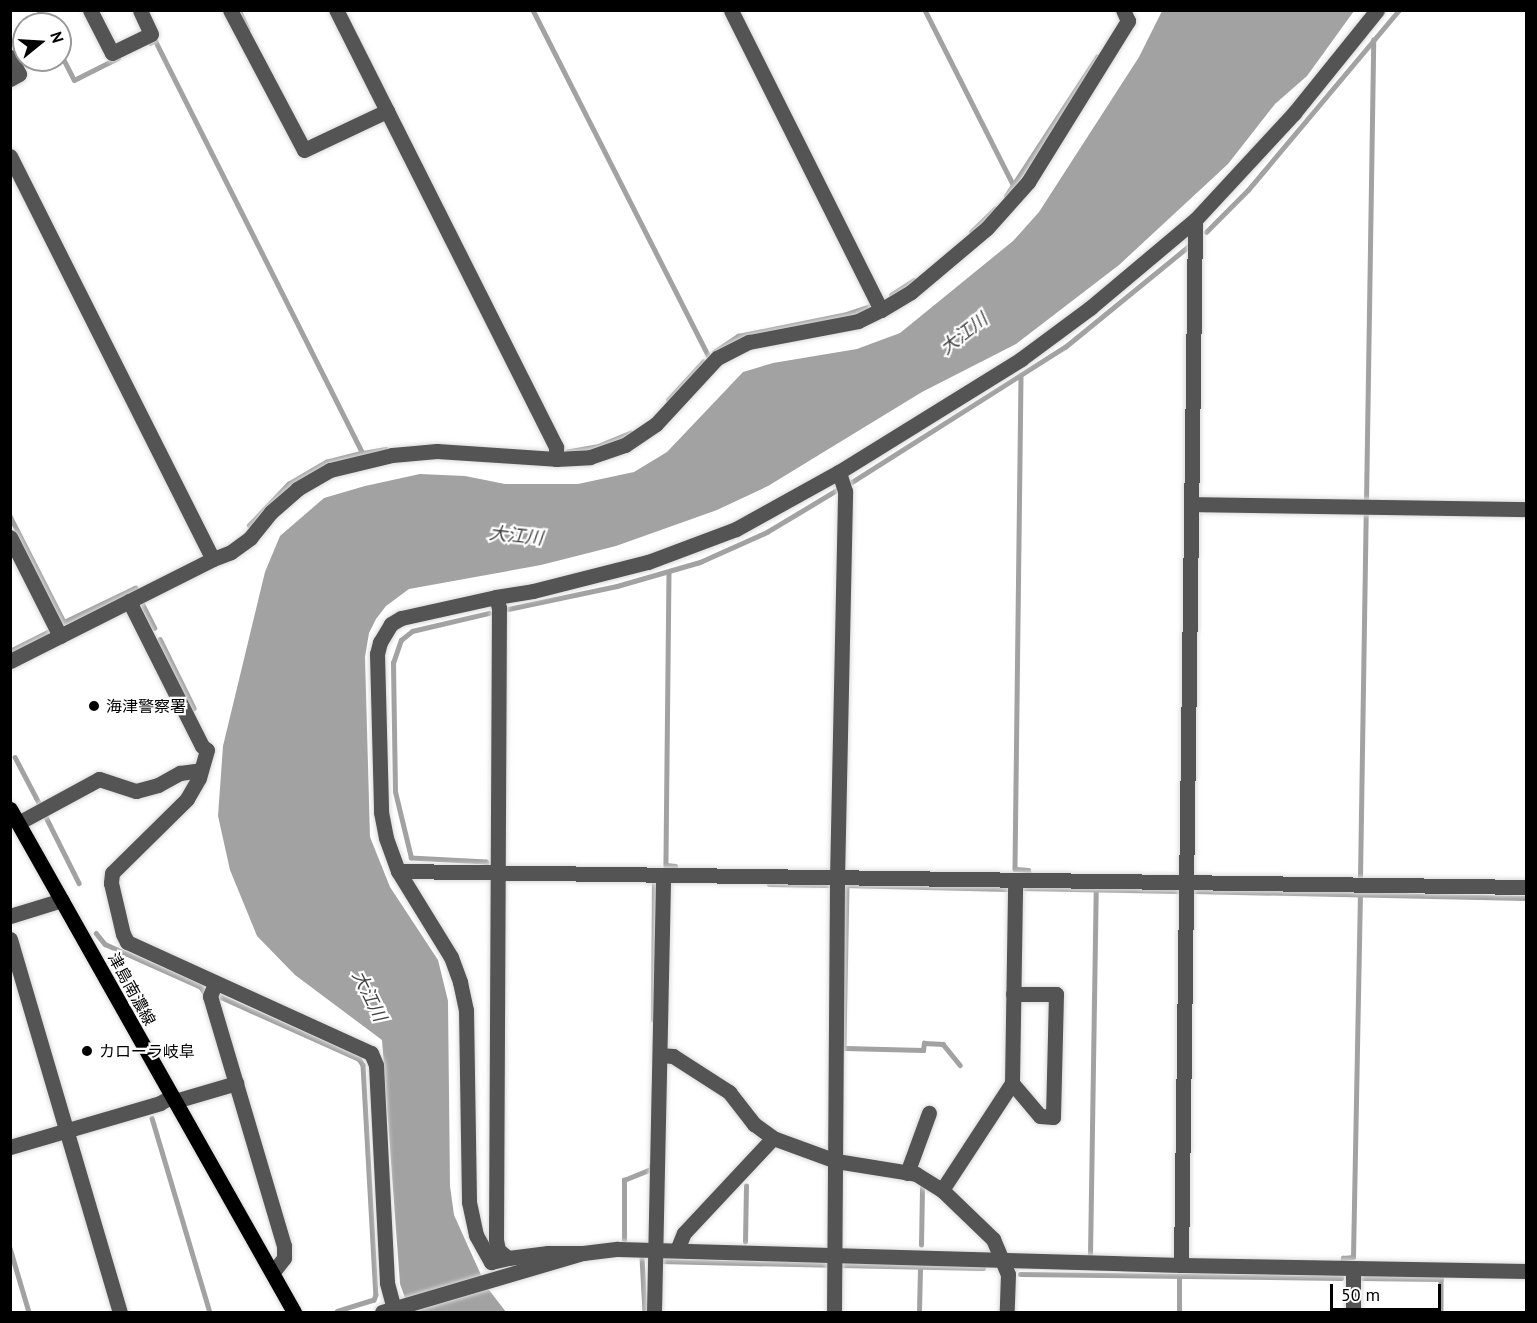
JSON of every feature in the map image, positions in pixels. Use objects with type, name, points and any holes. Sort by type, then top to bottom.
[{"type":"main road","name":"津島南濃線","points":[[14,816],[294,1312]]},
{"type":"street","points":[[90,10],[112,53],[151,34],[140,10]]},
{"type":"street","points":[[230,10],[304,150],[387,111]]},
{"type":"street","points":[[336,10],[556,447],[556,459]]},
{"type":"street","points":[[731,10],[881,310]]},
{"type":"street","points":[[1377,10],[1294,113],[1194,220],[1090,308],[1021,359],[764,516],[694,547],[579,580],[400,618],[391,624],[380,642],[377,654],[381,812],[386,838],[398,871],[451,957],[460,982],[466,1010],[469,1202],[476,1235],[491,1262],[548,1252],[583,1253],[618,1249],[1181,1265],[1527,1271]]},
{"type":"street","points":[[10,661],[241,545],[271,512],[297,489],[330,470],[392,455],[437,451],[556,459],[590,457],[624,445],[656,424],[717,358],[749,342],[858,321],[881,310],[911,292],[987,228],[1028,182],[1129,14]]},
{"type":"street","points":[[10,57],[19,74],[10,78]]},
{"type":"street","points":[[10,156],[213,559]]},
{"type":"street","points":[[1181,1265],[1194,220]]},
{"type":"street","points":[[834,1312],[837,879],[845,491],[839,472]]},
{"type":"street","points":[[1192,504],[1527,509]]},
{"type":"street","points":[[10,537],[60,636]]},
{"type":"street","points":[[496,597],[499,608],[495,873],[496,1240],[498,1250],[508,1258]]},
{"type":"street","points":[[129,601],[202,746],[207,750],[201,771],[187,800],[112,873],[111,883],[127,942],[370,1053],[376,1065],[387,1283],[393,1310],[583,1253]]},
{"type":"street","points":[[14,816],[99,779],[136,791],[158,785],[180,773],[201,771]]},
{"type":"street","points":[[398,871],[1527,887]]},
{"type":"street","points":[[654,1312],[663,876]]},
{"type":"street","points":[[942,1190],[1012,1083],[1015,881]]},
{"type":"street","points":[[10,916],[62,900]]},
{"type":"street","points":[[10,939],[120,1312]]},
{"type":"street","points":[[215,984],[210,996],[284,1246],[284,1258],[273,1272]]},
{"type":"street","points":[[1012,1083],[1040,1116],[1053,1117],[1056,994],[1013,993]]},
{"type":"street","points":[[660,1056],[673,1056],[729,1092],[753,1124],[773,1138],[836,1161],[916,1174],[942,1190],[993,1239],[1008,1274],[1008,1312]]},
{"type":"street","points":[[10,1148],[173,1099],[236,1083]]},
{"type":"street","points":[[907,1173],[928,1113]]},
{"type":"street","points":[[677,1250],[684,1233],[773,1138]]},
{"type":"street","points":[[1353,1268],[1353,1312]]},
{"type":"water","name":"大江川","points":[[1162,11],[1354,11],[1307,76],[1275,104],[1228,164],[1119,265],[1016,344],[922,392],[768,486],[717,510],[616,546],[541,565],[409,589],[386,606],[376,619],[369,633],[365,657],[370,837],[390,887],[438,960],[448,1001],[450,1186],[454,1215],[486,1286],[506,1312],[410,1312],[400,1284],[382,1040],[295,975],[257,936],[230,870],[218,816],[223,746],[265,572],[280,536],[324,498],[420,474],[465,476],[505,484],[578,484],[634,472],[667,452],[743,372],[773,363],[857,349],[900,333],[1013,241],[1039,212],[1139,57]]},
{"type":"waterway","points":[[239,10],[248,29]]},
{"type":"waterway","points":[[533,10],[709,357]]},
{"type":"waterway","points":[[925,10],[1014,186]]},
{"type":"waterway","points":[[1206,232],[1248,190],[1399,10]]},
{"type":"waterway","points":[[150,43],[155,40],[363,453],[327,462],[289,484],[250,525]]},
{"type":"waterway","points":[[1366,502],[1373,40]]},
{"type":"waterway","points":[[1006,196],[1097,57]]},
{"type":"waterway","points":[[70,72],[74,80],[118,58]]},
{"type":"waterway","points":[[971,232],[995,209]]},
{"type":"waterway","points":[[852,482],[1065,347],[1189,246]]},
{"type":"waterway","points":[[891,295],[914,280]]},
{"type":"waterway","points":[[714,352],[738,336],[847,314],[870,306]]},
{"type":"waterway","points":[[668,400],[703,362]]},
{"type":"waterway","points":[[1021,377],[1015,869],[1028,870],[1030,875]]},
{"type":"waterway","points":[[565,452],[598,446],[631,433]]},
{"type":"waterway","points":[[363,453],[386,449]]},
{"type":"waterway","points":[[508,609],[617,586],[700,562],[767,532],[837,490]]},
{"type":"waterway","points":[[1360,878],[1366,513]]},
{"type":"waterway","points":[[10,516],[64,622],[135,588],[136,591]]},
{"type":"waterway","points":[[669,572],[666,865],[675,866],[675,869]]},
{"type":"waterway","points":[[141,601],[155,628]]},
{"type":"waterway","points":[[487,865],[486,862],[411,858],[395,792],[393,663],[401,640],[412,631],[489,613]]},
{"type":"waterway","points":[[10,651],[50,631]]},
{"type":"waterway","points":[[160,639],[194,708]]},
{"type":"waterway","points":[[15,757],[38,801]]},
{"type":"waterway","points":[[45,815],[79,883]]},
{"type":"waterway","points":[[653,1020],[654,882]]},
{"type":"waterway","points":[[769,884],[831,885]]},
{"type":"waterway","points":[[845,885],[1007,889]]},
{"type":"waterway","points":[[847,885],[844,1048],[923,1050],[924,1043],[943,1044],[960,1065]]},
{"type":"waterway","points":[[1023,888],[1179,891]]},
{"type":"waterway","points":[[1090,1256],[1096,890]]},
{"type":"waterway","points":[[1342,1262],[1343,1258],[1353,1257],[1360,890]]},
{"type":"waterway","points":[[1193,891],[1526,898]]},
{"type":"waterway","points":[[96,933],[105,944],[201,987],[206,995]]},
{"type":"waterway","points":[[216,998],[221,997],[359,1059],[363,1065],[376,1295],[374,1300],[338,1311]]},
{"type":"waterway","points":[[152,1118],[210,1312]]},
{"type":"waterway","points":[[624,1240],[624,1180],[651,1169],[651,1166]]},
{"type":"waterway","points":[[745,1242],[746,1186]]},
{"type":"waterway","points":[[921,1245],[922,1188]]},
{"type":"waterway","points":[[10,1248],[29,1312]]},
{"type":"waterway","points":[[642,1257],[645,1312]]},
{"type":"waterway","points":[[659,1261],[829,1265]]},
{"type":"waterway","points":[[840,1265],[983,1268]]},
{"type":"waterway","points":[[919,1312],[920,1267]]},
{"type":"waterway","points":[[1020,1274],[1341,1278],[1341,1275]]},
{"type":"waterway","points":[[1179,1276],[1179,1312]]},
{"type":"waterway","points":[[1361,1278],[1441,1279],[1441,1312]]},
{"type":"place","name":"海津警察署","points":[[94,706]]},
{"type":"place","name":"カローラ岐阜","points":[[87,1051]]}]
